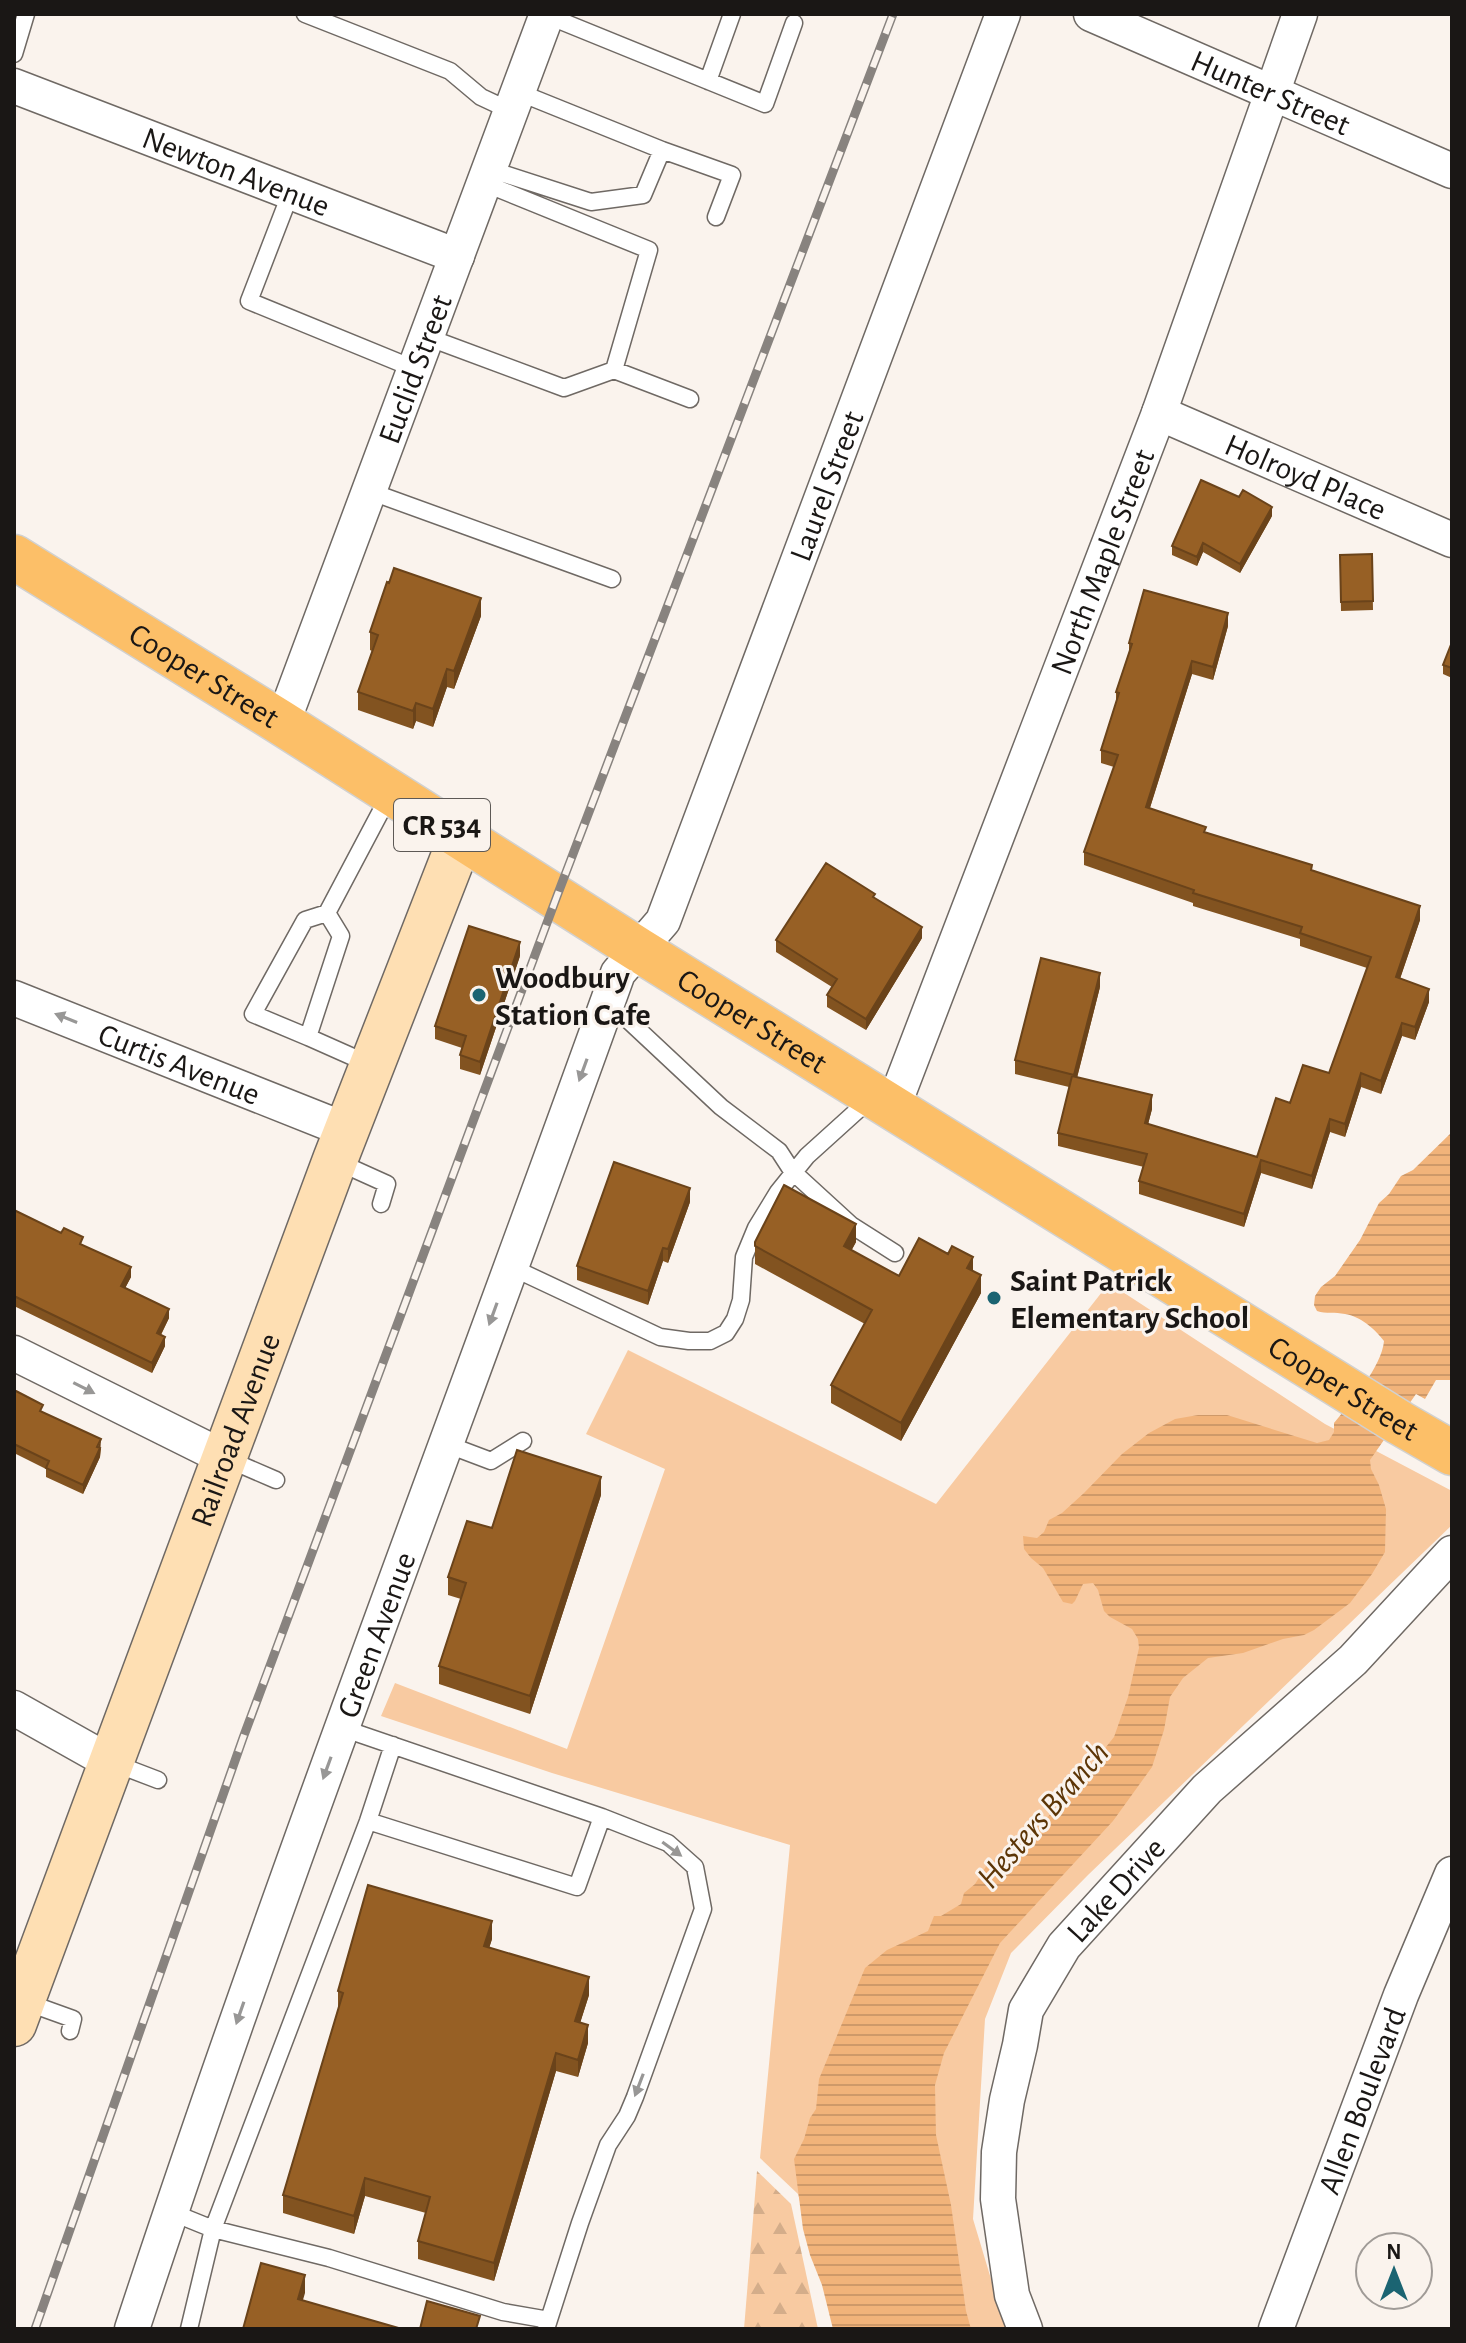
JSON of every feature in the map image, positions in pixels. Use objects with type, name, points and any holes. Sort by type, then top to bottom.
[{"type":"main road","name":"Cooper Street","points":[[14,557],[639,950],[1452,1453]]},
{"type":"street","name":"Euclid Street","points":[[280,722],[290,703],[547,14]]},
{"type":"street","name":"Laurel Street","points":[[639,950],[663,921],[1003,14]]},
{"type":"street","name":"Hunter Street","points":[[1091,14],[1452,171]]},
{"type":"street","name":"North Maple Street","points":[[881,1100],[1159,413],[1300,14]]},
{"type":"street","name":"Newton Avenue","points":[[14,86],[457,256]]},
{"type":"street","name":"Holroyd Place","points":[[1159,413],[1452,540]]},
{"type":"street","name":"Railroad Avenue","points":[[17,2007],[371,1065],[461,837]]},
{"type":"street","name":"Green Avenue","points":[[132,2329],[342,1728],[618,973],[639,950]]},
{"type":"street","name":"Curtis Avenue","points":[[14,998],[341,1145]]},
{"type":"street","points":[[14,1353],[223,1457]]},
{"type":"street","name":"Lake Drive","points":[[1025,2329],[1012,2295],[998,2199],[999,2152],[1026,2010],[1033,1997],[1064,1946],[1207,1789],[1353,1660],[1452,1553]]},
{"type":"street","points":[[14,1708],[110,1762]]},
{"type":"street","name":"Allen Boulevard","points":[[1276,2329],[1401,1995],[1452,1874]]},
{"type":"lane","points":[[14,54],[26,14]]},
{"type":"lane","points":[[305,14],[450,71],[481,97],[514,101],[732,175],[716,217]]},
{"type":"lane","points":[[547,14],[765,104],[794,23]]},
{"type":"lane","points":[[708,81],[732,14]]},
{"type":"lane","points":[[487,176],[591,202],[643,195],[662,150]]},
{"type":"lane","points":[[487,176],[649,250],[614,370]]},
{"type":"lane","points":[[291,192],[249,301],[415,369]]},
{"type":"lane","points":[[427,337],[564,388],[614,370],[690,399]]},
{"type":"lane","points":[[369,491],[612,579]]},
{"type":"lane","points":[[371,1065],[253,1014],[305,920],[327,913],[390,792]]},
{"type":"lane","points":[[308,1037],[341,936],[327,913]]},
{"type":"lane","points":[[606,1006],[628,1020],[721,1107],[779,1151],[792,1171],[851,1225],[895,1253]]},
{"type":"lane","points":[[511,1267],[660,1337],[710,1341],[726,1333],[735,1319],[741,1300],[744,1257],[756,1228],[792,1171],[859,1109],[881,1100]]},
{"type":"lane","points":[[341,1145],[387,1184],[381,1204]]},
{"type":"lane","points":[[446,1444],[491,1461],[523,1441]]},
{"type":"lane","points":[[223,1457],[276,1480]]},
{"type":"lane","points":[[171,2212],[213,2229],[329,2258],[548,2324],[608,2145],[624,2121],[652,2052],[703,1909],[695,1867],[668,1843],[602,1817],[342,1728]]},
{"type":"lane","points":[[189,2329],[213,2229],[368,1821],[393,1745]]},
{"type":"lane","points":[[110,1762],[158,1780]]},
{"type":"lane","points":[[368,1821],[577,1887],[602,1817]]},
{"type":"lane","points":[[17,2007],[73,2019],[70,2031]]},
{"type":"green space","points":[[1109,1283],[1325,1424],[1452,1491],[1452,1525],[1011,1953],[985,2019],[973,2219],[1006,2329],[835,2329],[798,2194],[760,2158],[790,1845],[552,1773],[381,1716],[395,1683],[567,1749],[665,1469],[586,1434],[628,1350],[936,1504]]},
{"type":"green space","points":[[757,2171],[791,2204],[818,2329],[744,2329]]},
{"type":"shaded area","points":[[1452,1132],[1452,1380],[1436,1380],[1425,1399],[1416,1394],[1370,1460],[1386,1509],[1385,1552],[1350,1603],[1314,1630],[1243,1653],[1208,1658],[1183,1678],[1170,1697],[1164,1730],[1152,1767],[1113,1821],[1000,1943],[944,2053],[935,2085],[936,2135],[971,2329],[833,2329],[803,2229],[794,2159],[816,2109],[819,2079],[865,1968],[887,1950],[928,1931],[934,1916],[941,1916],[961,1904],[964,1893],[975,1884],[987,1865],[1010,1850],[1052,1813],[1080,1777],[1100,1762],[1114,1737],[1128,1697],[1139,1648],[1132,1629],[1104,1611],[1093,1583],[1083,1584],[1072,1604],[1063,1602],[1043,1568],[1024,1549],[1023,1536],[1037,1538],[1044,1532],[1049,1520],[1062,1513],[1122,1454],[1149,1433],[1175,1419],[1227,1415],[1317,1443],[1329,1440],[1334,1432],[1334,1423],[1372,1373],[1384,1341],[1356,1317],[1317,1311],[1315,1296],[1335,1276],[1360,1240],[1379,1203],[1401,1176],[1413,1170]]},
{"type":"building","points":[[1201,480],[1239,497],[1243,490],[1272,507],[1240,564],[1203,543],[1197,557],[1172,546]]},
{"type":"building","points":[[1372,554],[1373,601],[1341,602],[1340,555]]},
{"type":"building","points":[[394,568],[481,598],[454,671],[447,669],[433,709],[416,703],[413,711],[358,692],[378,635],[370,632]]},
{"type":"building","points":[[1144,590],[1228,613],[1213,667],[1192,661],[1146,807],[1206,827],[1204,832],[1312,865],[1311,870],[1420,906],[1396,977],[1429,989],[1415,1027],[1402,1023],[1381,1081],[1361,1073],[1345,1124],[1330,1119],[1312,1176],[1261,1160],[1244,1214],[1139,1181],[1147,1154],[1058,1133],[1072,1076],[1152,1095],[1145,1123],[1257,1157],[1276,1098],[1290,1103],[1303,1065],[1329,1073],[1371,957],[1300,933],[1302,927],[1193,893],[1194,890],[1084,852],[1118,755],[1101,750],[1119,693],[1116,692],[1132,644],[1129,643]]},
{"type":"building","points":[[1452,642],[1452,668],[1443,665]]},
{"type":"building","points":[[826,863],[922,927],[866,1019],[827,995],[837,979],[776,940]]},
{"type":"building","name":"Woodbury Station Cafe","points":[[469,926],[520,942],[480,1062],[460,1055],[466,1036],[435,1026]]},
{"type":"building","points":[[1041,958],[1100,973],[1074,1075],[1015,1060]]},
{"type":"building","points":[[614,1162],[690,1188],[668,1249],[663,1248],[648,1291],[577,1266]]},
{"type":"building","points":[[784,1185],[856,1224],[844,1246],[899,1276],[919,1238],[948,1254],[952,1246],[973,1257],[967,1268],[981,1275],[901,1423],[831,1385],[872,1310],[755,1246]]},
{"type":"building","points":[[14,1210],[61,1233],[64,1228],[83,1237],[80,1244],[131,1267],[121,1286],[169,1309],[157,1333],[165,1337],[152,1363],[14,1296]]},
{"type":"building","points":[[16,1391],[43,1405],[40,1411],[101,1439],[83,1485],[46,1468],[49,1461],[14,1444]]},
{"type":"building","points":[[517,1450],[601,1477],[530,1696],[439,1666],[466,1583],[448,1577],[467,1521],[492,1528]]},
{"type":"building","points":[[368,1885],[492,1921],[484,1946],[589,1977],[575,2021],[588,2025],[578,2060],[556,2053],[494,2263],[418,2241],[430,2197],[365,2178],[354,2216],[283,2195],[343,1993],[338,1991]]},
{"type":"building","points":[[261,2263],[305,2275],[298,2299],[402,2329],[243,2329]]},
{"type":"building","points":[[427,2301],[480,2316],[476,2329],[420,2329]]},
{"type":"railway","points":[[35,2329],[243,1738],[557,896],[893,14]]},
{"type":"place","name":"Woodbury Station Cafe","points":[[479,995]]},
{"type":"place","name":"Saint Patrick Elementary School","points":[[994,1298]]},
{"type":"water label","name":"Hesters Branch","points":[[1042,1814]]}]
